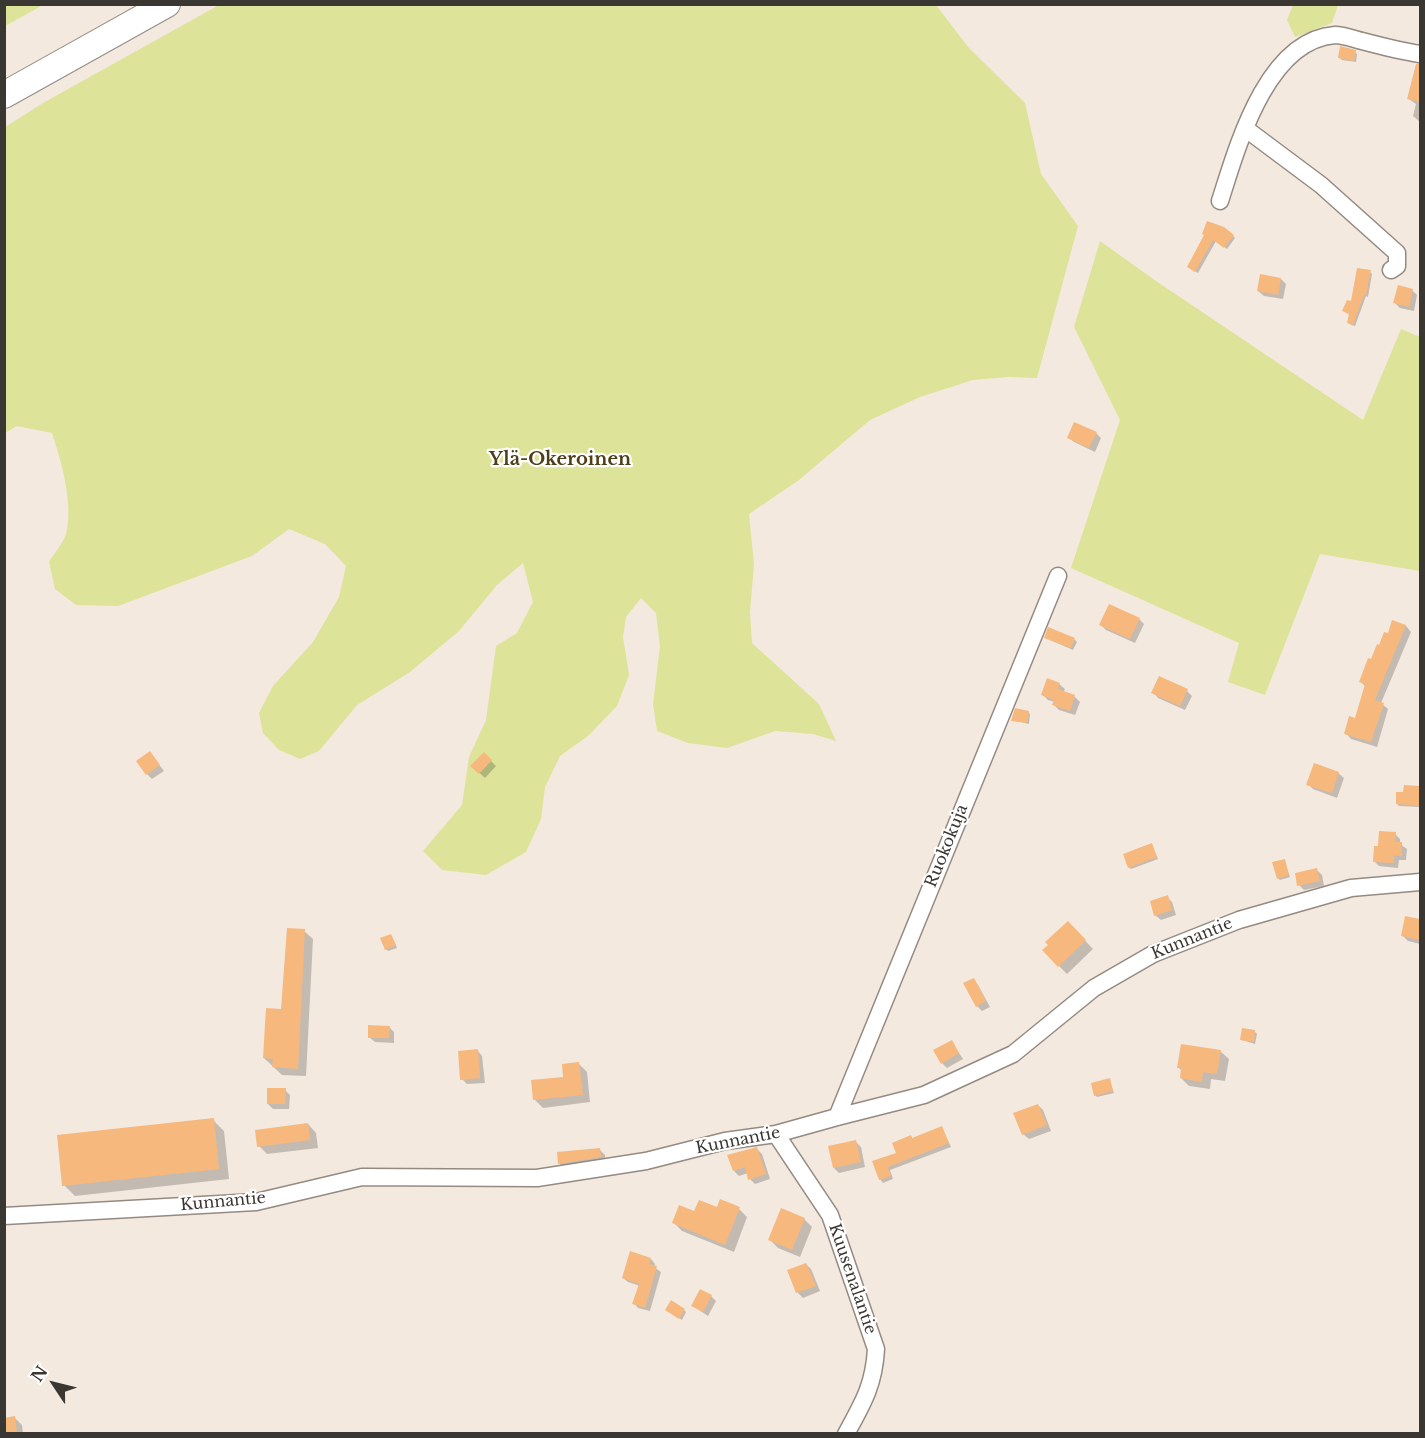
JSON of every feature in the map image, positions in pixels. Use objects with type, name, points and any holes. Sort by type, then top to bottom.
[{"type":"main road","points":[[4,94],[167,4]]},
{"type":"street","points":[[1220,201],[1233,159],[1272,76],[1290,56],[1307,43],[1335,35],[1420,54]]},
{"type":"street","points":[[1246,129],[1321,185],[1397,253],[1397,266],[1391,270]]},
{"type":"street","name":"Ruokokuja","points":[[837,1117],[1058,576]]},
{"type":"street","name":"Kunnantie","points":[[4,1216],[256,1202],[362,1178],[537,1178],[646,1161],[725,1141],[776,1134],[924,1095],[1013,1054],[1094,988],[1154,954],[1239,920],[1351,888],[1420,882]]},
{"type":"street","name":"Kuusenalantie","points":[[776,1134],[830,1215],[876,1349],[874,1372],[867,1396],[846,1434]]},
{"type":"green space","points":[[5,4],[43,4],[43,5],[5,26]]},
{"type":"green space","points":[[1293,4],[1338,5],[1332,23],[1295,37],[1287,20]]},
{"type":"green space","points":[[219,5],[936,5],[969,48],[1025,103],[1041,174],[1078,226],[1037,378],[1008,377],[973,380],[920,397],[870,420],[799,480],[749,514],[754,564],[750,612],[752,643],[819,704],[836,741],[813,734],[775,731],[727,748],[688,743],[657,731],[653,704],[660,646],[656,613],[641,598],[626,617],[623,637],[629,675],[617,706],[588,736],[560,756],[545,787],[541,819],[526,852],[486,875],[442,870],[423,851],[462,805],[469,757],[486,720],[496,646],[517,633],[533,602],[523,563],[497,585],[459,631],[410,672],[357,705],[319,751],[300,759],[279,750],[263,733],[259,713],[273,686],[313,642],[339,597],[346,566],[325,544],[289,529],[252,556],[118,606],[76,605],[55,589],[49,562],[61,545],[68,522],[65,483],[56,444],[52,433],[17,426],[5,433],[5,127],[43,103]]},
{"type":"green space","points":[[1100,241],[1363,420],[1401,329],[1420,337],[1420,571],[1320,554],[1265,695],[1228,682],[1239,643],[1071,568],[1120,420],[1074,327]]},
{"type":"building","points":[[1340,46],[1356,50],[1354,61],[1338,58]]},
{"type":"building","points":[[1416,64],[1420,64],[1420,102],[1407,99]]},
{"type":"building","points":[[1207,221],[1224,227],[1234,235],[1224,248],[1213,240],[1195,272],[1187,267],[1204,235],[1202,234]]},
{"type":"building","points":[[1357,268],[1371,270],[1366,295],[1364,295],[1353,325],[1347,323],[1349,314],[1342,311],[1347,300],[1351,301]]},
{"type":"building","points":[[1260,274],[1281,278],[1278,295],[1257,291]]},
{"type":"building","points":[[1398,285],[1413,289],[1409,307],[1393,303]]},
{"type":"building","points":[[1074,422],[1097,432],[1089,448],[1067,438]]},
{"type":"building","points":[[1109,604],[1140,618],[1130,639],[1099,625]]},
{"type":"building","points":[[1392,620],[1406,625],[1375,700],[1384,703],[1371,742],[1344,734],[1349,716],[1355,718],[1365,684],[1359,682],[1368,658],[1371,659],[1384,632],[1388,633]]},
{"type":"building","points":[[1048,627],[1075,638],[1071,648],[1044,638]]},
{"type":"building","points":[[1159,676],[1188,689],[1180,706],[1151,693]]},
{"type":"building","points":[[1047,678],[1060,683],[1058,689],[1075,695],[1070,711],[1052,705],[1054,700],[1041,695]]},
{"type":"building","points":[[1015,708],[1029,711],[1027,723],[1011,721]]},
{"type":"building","points":[[150,751],[160,765],[146,775],[136,761]]},
{"type":"building","points":[[484,752],[492,760],[479,774],[470,766]]},
{"type":"building","points":[[1314,763],[1339,772],[1332,793],[1306,785]]},
{"type":"building","points":[[1404,785],[1420,786],[1420,806],[1396,804],[1396,792],[1403,792]]},
{"type":"building","points":[[1379,831],[1396,832],[1395,842],[1402,842],[1402,856],[1394,855],[1394,863],[1373,862],[1374,846],[1378,846]]},
{"type":"building","points":[[1152,843],[1157,857],[1128,868],[1123,854]]},
{"type":"building","points":[[1285,859],[1289,875],[1277,879],[1272,862]]},
{"type":"building","points":[[1317,868],[1320,881],[1297,886],[1295,873]]},
{"type":"building","points":[[1168,895],[1172,910],[1154,916],[1150,901]]},
{"type":"building","points":[[1405,916],[1420,919],[1420,940],[1401,936]]},
{"type":"building","points":[[1068,921],[1086,940],[1058,967],[1042,950],[1048,945],[1045,942]]},
{"type":"building","points":[[287,928],[305,929],[298,1069],[272,1067],[273,1059],[263,1058],[266,1008],[281,1009]]},
{"type":"building","points":[[391,934],[396,945],[385,950],[380,938]]},
{"type":"building","points":[[974,978],[986,1001],[976,1007],[963,983]]},
{"type":"building","points":[[368,1025],[390,1026],[389,1038],[368,1038]]},
{"type":"building","points":[[1242,1028],[1255,1030],[1254,1042],[1240,1040]]},
{"type":"building","points":[[952,1040],[959,1053],[941,1064],[933,1050]]},
{"type":"building","points":[[1181,1044],[1221,1050],[1217,1074],[1203,1072],[1202,1082],[1180,1078],[1181,1068],[1177,1068]]},
{"type":"building","points":[[478,1049],[480,1078],[460,1080],[458,1051]]},
{"type":"building","points":[[579,1062],[583,1095],[533,1100],[531,1080],[563,1077],[562,1064]]},
{"type":"building","points":[[1110,1078],[1113,1091],[1094,1096],[1091,1083]]},
{"type":"building","points":[[267,1088],[286,1088],[285,1104],[267,1104]]},
{"type":"building","points":[[1038,1104],[1047,1125],[1022,1135],[1013,1113]]},
{"type":"building","points":[[214,1118],[219,1169],[62,1186],[57,1135]]},
{"type":"building","points":[[308,1123],[310,1140],[257,1147],[255,1130]]},
{"type":"building","points":[[942,1126],[949,1143],[888,1167],[891,1176],[879,1180],[872,1161],[896,1153],[892,1143]]},
{"type":"building","points":[[856,1140],[861,1162],[833,1168],[828,1146]]},
{"type":"building","points":[[757,1147],[766,1174],[748,1180],[745,1167],[733,1171],[727,1155]]},
{"type":"building","points":[[600,1148],[601,1157],[558,1164],[557,1152]]},
{"type":"building","points":[[720,1199],[740,1207],[725,1245],[672,1223],[679,1205],[694,1211],[699,1200],[717,1207]]},
{"type":"building","points":[[781,1208],[805,1218],[792,1250],[768,1240]]},
{"type":"building","points":[[630,1251],[651,1258],[649,1264],[657,1266],[645,1308],[632,1304],[639,1284],[622,1278]]},
{"type":"building","points":[[806,1263],[816,1286],[796,1293],[787,1270]]},
{"type":"building","points":[[700,1289],[712,1295],[703,1312],[691,1306]]},
{"type":"building","points":[[671,1300],[685,1309],[679,1319],[665,1310]]},
{"type":"building","points":[[15,1416],[17,1434],[4,1434],[4,1418]]},
{"type":"district","name":"Ylä-Okeroinen","points":[[560,460]]}]
